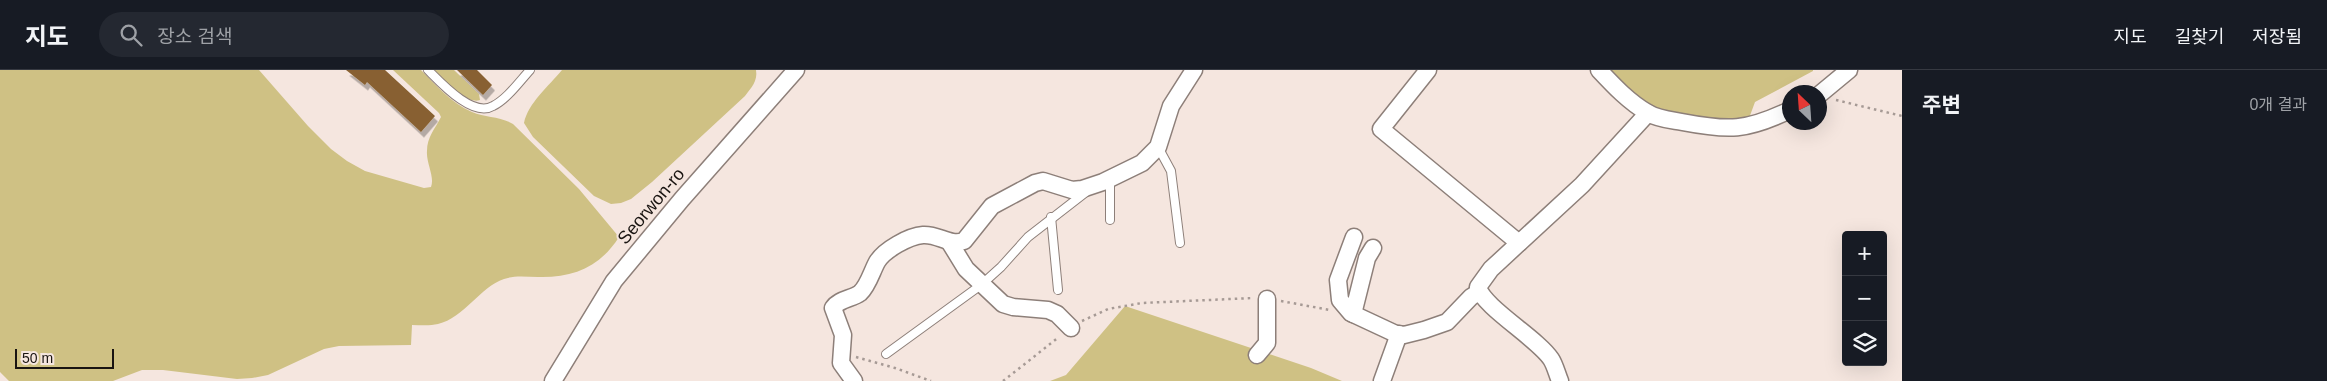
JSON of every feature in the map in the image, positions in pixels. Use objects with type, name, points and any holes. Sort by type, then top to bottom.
[{"type":"street","name":"Seorwon-ro","points":[[553,381],[614,281],[682,199],[796,70]]},
{"type":"street","points":[[950,244],[964,241],[992,206],[1035,183],[1043,181],[1072,190],[1082,189],[1110,179],[1142,163],[1158,147],[1171,106],[1194,70]]},
{"type":"street","points":[[1428,70],[1381,129],[1519,243]]},
{"type":"street","points":[[1599,70],[1618,91],[1648,113],[1656,116],[1711,128],[1735,129],[1752,126],[1782,113]]},
{"type":"street","points":[[1827,93],[1849,70]]},
{"type":"street","points":[[1479,292],[1480,282],[1491,269],[1582,185],[1648,113]]},
{"type":"street","points":[[854,381],[841,363],[843,336],[833,308],[838,302],[855,296],[863,289],[880,257],[914,237],[935,236],[950,244],[966,269],[1003,304],[1013,307],[1048,310],[1057,314],[1071,328]]},
{"type":"street","points":[[1354,237],[1338,280],[1338,289],[1343,306],[1354,314],[1399,334],[1424,330],[1447,322],[1471,296],[1479,292]]},
{"type":"street","points":[[1354,314],[1368,258],[1373,248]]},
{"type":"street","points":[[1479,292],[1551,359],[1560,381]]},
{"type":"street","points":[[1257,355],[1267,343],[1267,299]]},
{"type":"street","points":[[1382,381],[1399,334]]},
{"type":"lane","points":[[428,70],[464,102],[481,109],[492,108],[530,70]]},
{"type":"lane","points":[[1158,147],[1171,171],[1180,243]]},
{"type":"lane","points":[[1110,179],[1110,220]]},
{"type":"lane","points":[[886,354],[981,284],[1001,267],[1028,237],[1094,185]]},
{"type":"lane","points":[[1051,217],[1058,290]]},
{"type":"path","points":[[1827,97],[1902,116]]},
{"type":"path","points":[[1003,381],[1071,328],[1108,309],[1142,303],[1267,299],[1354,314]]},
{"type":"path","points":[[841,353],[895,368],[931,381]]},
{"type":"shaded area","points":[[0,70],[259,70],[308,126],[331,149],[347,161],[365,171],[424,188],[431,187],[432,183],[427,156],[428,141],[441,117],[393,70],[421,70],[457,104],[477,114],[513,124],[579,189],[619,237],[603,256],[584,269],[574,273],[551,277],[504,279],[495,283],[456,316],[447,321],[435,325],[412,325],[411,345],[339,346],[324,349],[268,375],[252,378],[237,379],[163,370],[142,370],[113,381],[9,381],[0,372]]},
{"type":"shaded area","points":[[434,70],[454,70],[479,94],[480,100],[468,99],[449,85]]},
{"type":"shaded area","points":[[562,70],[756,70],[756,78],[745,96],[652,182],[631,199],[611,204],[594,196],[533,137],[524,123],[534,102]]},
{"type":"shaded area","points":[[1607,70],[1813,70],[1787,85],[1782,85],[1782,88],[1755,102],[1748,121],[1716,122],[1657,109],[1643,102]]},
{"type":"shaded area","points":[[1125,306],[1311,368],[1342,381],[1050,381],[1066,375]]},
{"type":"building","points":[[346,70],[385,70],[435,116],[421,132],[367,82],[365,85]]},
{"type":"building","points":[[457,70],[477,70],[492,85],[483,95]]}]
